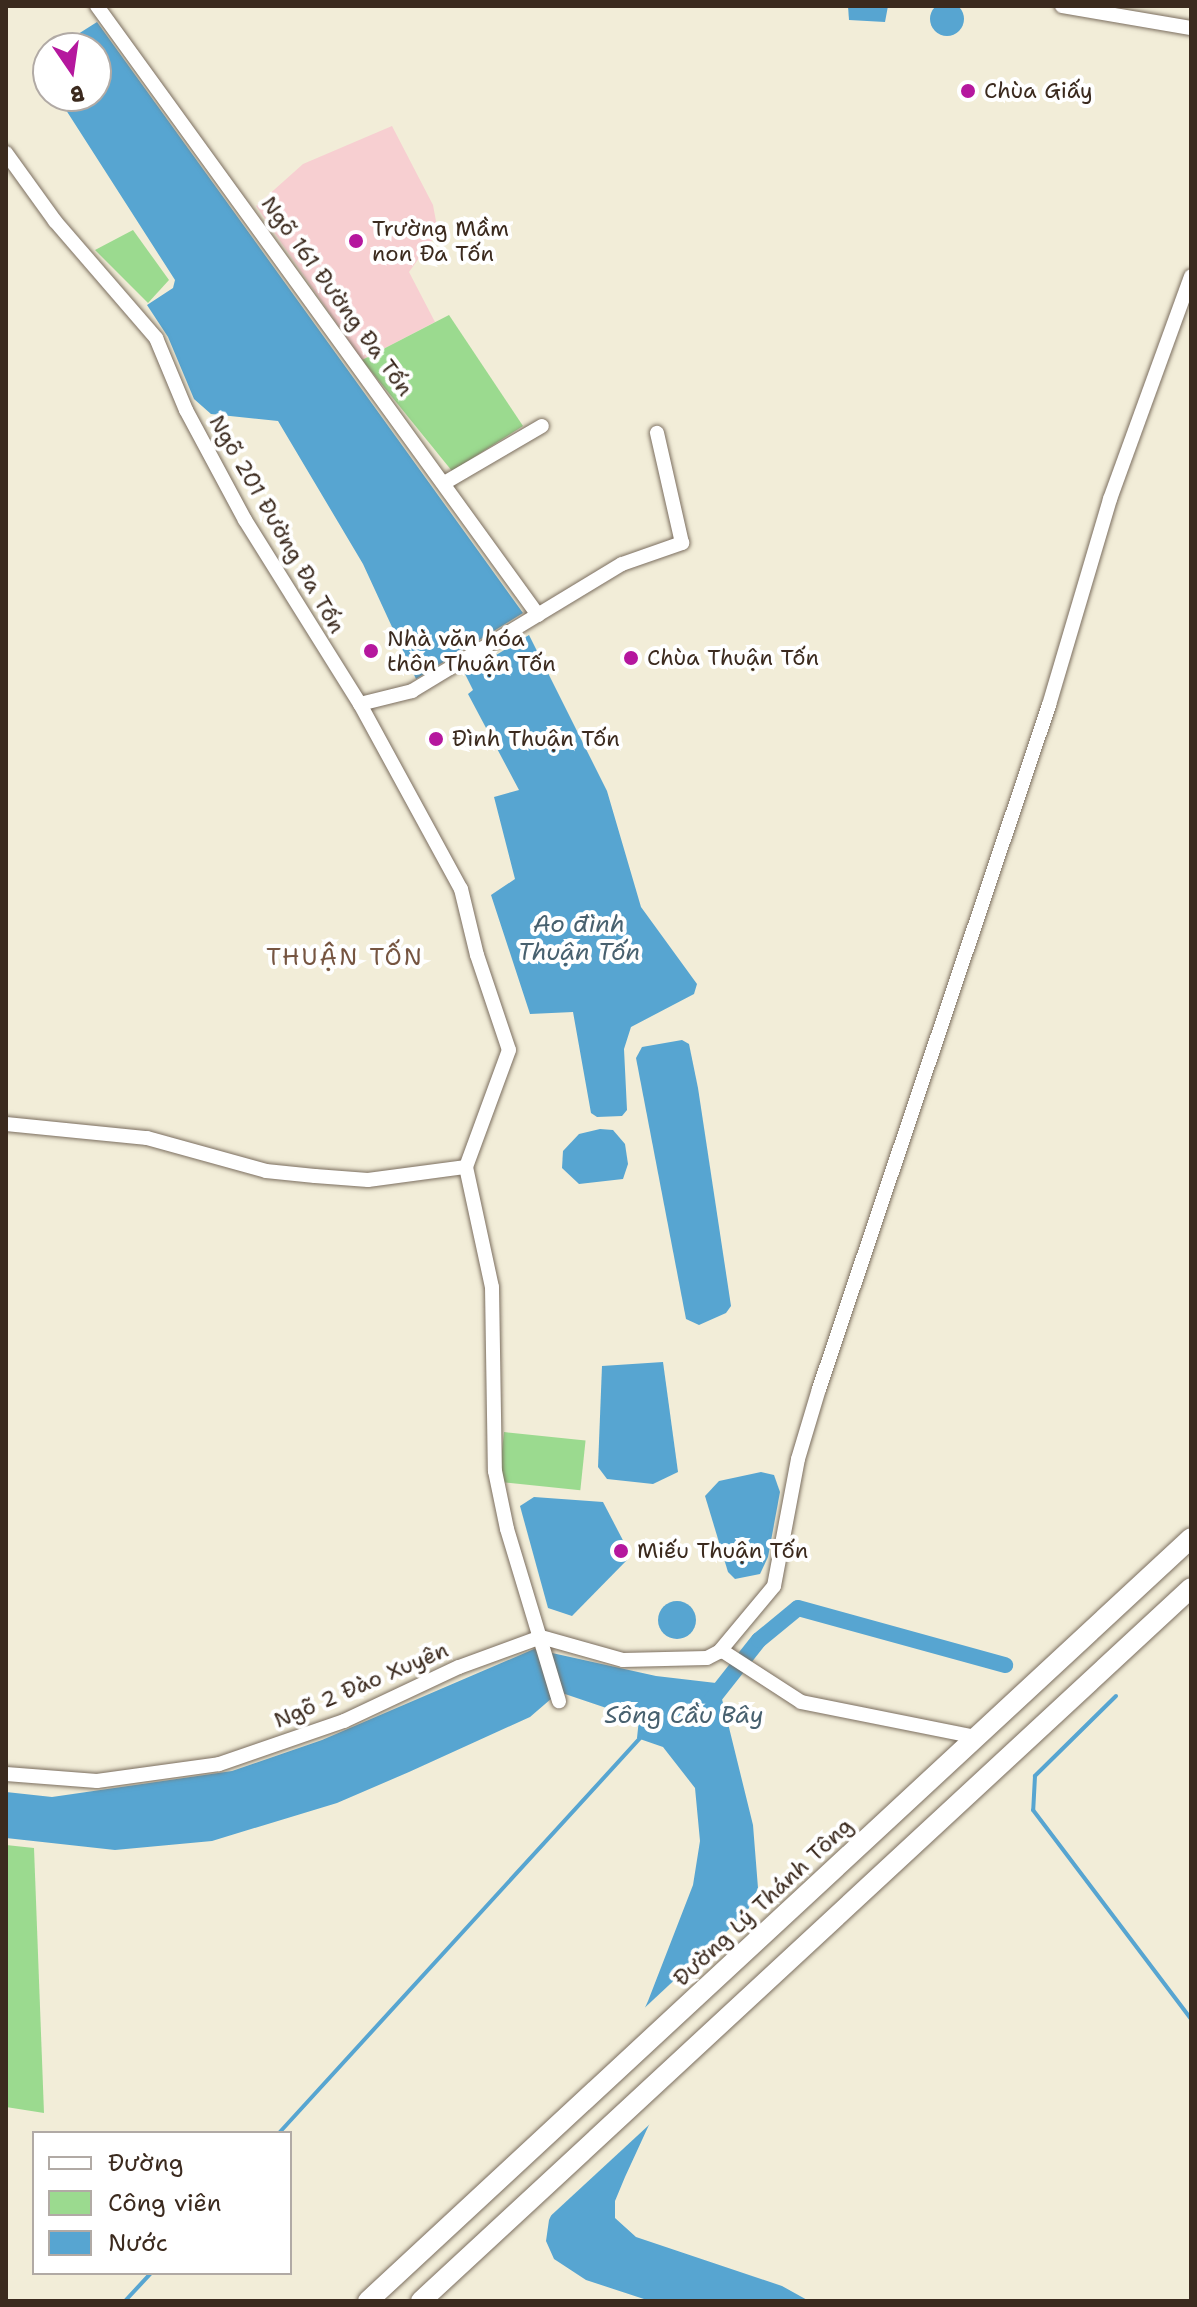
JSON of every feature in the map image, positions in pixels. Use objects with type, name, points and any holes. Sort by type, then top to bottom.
[{"type":"main road","name":"Đường Lý Thánh Tông","points":[[368,2301],[1191,1538]]},
{"type":"main road","points":[[421,2301],[1191,1588]]},
{"type":"main road","points":[[1008,1708],[1032,1735]]},
{"type":"street","name":"Ngõ 161 Đường Đa Tốn","points":[[97,6],[446,482],[538,615]]},
{"type":"street","points":[[1062,6],[1191,28]]},
{"type":"street","name":"Ngõ 201 Đường Đa Tốn","points":[[6,153],[55,221],[156,338],[186,410],[245,520],[360,704],[461,889],[509,1050],[466,1167]]},
{"type":"street","points":[[541,1641],[623,1660],[655,1663],[707,1658],[726,1653],[774,1586],[798,1459],[819,1389],[1049,705],[1110,499],[1191,276]]},
{"type":"street","points":[[446,482],[542,426]]},
{"type":"street","points":[[360,704],[412,691],[622,564],[682,543],[657,433]]},
{"type":"street","points":[[6,1124],[147,1138],[266,1171],[315,1176],[368,1180],[466,1167],[492,1287],[495,1471],[559,1701]]},
{"type":"street","name":"Ngõ 2 Đào Xuyên","points":[[6,1774],[97,1781],[219,1764],[344,1721],[459,1667],[541,1641]]},
{"type":"street","points":[[726,1653],[758,1677],[801,1702],[976,1737]]},
{"type":"shaded area","name":"Trường Mầm non Đa Tốn","points":[[392,126],[433,205],[438,232],[409,272],[435,322],[362,360],[256,206],[303,164]]},
{"type":"green space","points":[[133,230],[169,280],[148,303],[95,250]]},
{"type":"green space","points":[[449,315],[523,426],[452,471],[362,360]]},
{"type":"green space","points":[[504,1432],[586,1441],[580,1490],[499,1482]]},
{"type":"green space","points":[[6,1845],[34,1848],[44,2113],[6,2107]]},
{"type":"water","points":[[947,2],[959,7],[964,19],[959,31],[947,36],[935,31],[930,19],[935,7]]},
{"type":"water","points":[[848,6],[888,6],[885,22],[849,20]]},
{"type":"water","points":[[97,22],[104,32],[81,32]]},
{"type":"water","points":[[112,43],[523,613],[416,679],[363,564],[278,421],[211,414],[194,399],[168,337],[147,305],[173,288],[175,280],[67,112],[112,112]]},
{"type":"water","name":"Ao đình Thuận Tốn","points":[[529,635],[607,791],[641,907],[697,984],[694,994],[631,1027],[624,1049],[627,1110],[622,1116],[597,1117],[591,1113],[573,1012],[530,1014],[491,895],[515,879],[494,797],[519,790],[468,694],[473,690],[465,674]]},
{"type":"water","points":[[682,1040],[689,1044],[698,1088],[731,1306],[726,1313],[699,1325],[686,1319],[636,1058],[642,1047]]},
{"type":"water","points":[[600,1129],[613,1130],[625,1144],[628,1164],[623,1179],[579,1184],[562,1168],[563,1151],[579,1134]]},
{"type":"water","points":[[663,1362],[678,1472],[653,1484],[607,1479],[598,1467],[602,1366]]},
{"type":"water","points":[[761,1472],[774,1475],[780,1492],[768,1557],[760,1574],[735,1579],[728,1572],[705,1496],[719,1481]]},
{"type":"water","points":[[534,1497],[603,1502],[628,1550],[627,1560],[572,1616],[548,1608],[520,1506]]},
{"type":"water","points":[[677,1601],[690,1607],[696,1620],[690,1633],[677,1639],[664,1633],[658,1620],[664,1607]]},
{"type":"water","name":"Sông Cầu Bây","points":[[534,1649],[656,1676],[716,1683],[753,1825],[758,1888],[625,2177],[615,2201],[615,2218],[636,2237],[782,2286],[809,2301],[650,2301],[586,2280],[554,2259],[546,2241],[549,2220],[648,2001],[693,1885],[700,1841],[695,1788],[663,1747],[637,1738],[639,1719],[559,1692],[530,1717],[337,1803],[212,1841],[115,1850],[6,1838],[6,1792],[52,1797],[232,1771],[322,1740]]},
{"type":"pier","points":[[757,1903],[663,2112],[544,2222],[638,2014]]},
{"type":"waterway","points":[[706,1707],[759,1640],[798,1608],[1005,1665]]},
{"type":"waterway","points":[[1116,1696],[1035,1776],[1033,1810],[1191,2019]]},
{"type":"waterway","points":[[281,2131],[642,1736]]},
{"type":"waterway","points":[[125,2301],[149,2275]]},
{"type":"place","name":"Chùa Giấy","points":[[968,91]]},
{"type":"place","name":"Trường Mầm non Đa Tốn","points":[[356,241]]},
{"type":"place","name":"Nhà văn hóa thôn Thuận Tốn","points":[[371,651]]},
{"type":"place","name":"Chùa Thuận Tốn","points":[[631,658]]},
{"type":"place","name":"Đình Thuận Tốn","points":[[436,739]]},
{"type":"place","name":"Miếu Thuận Tốn","points":[[621,1551]]},
{"type":"district","name":"THUẬN TỐN","points":[[345,958]]}]
